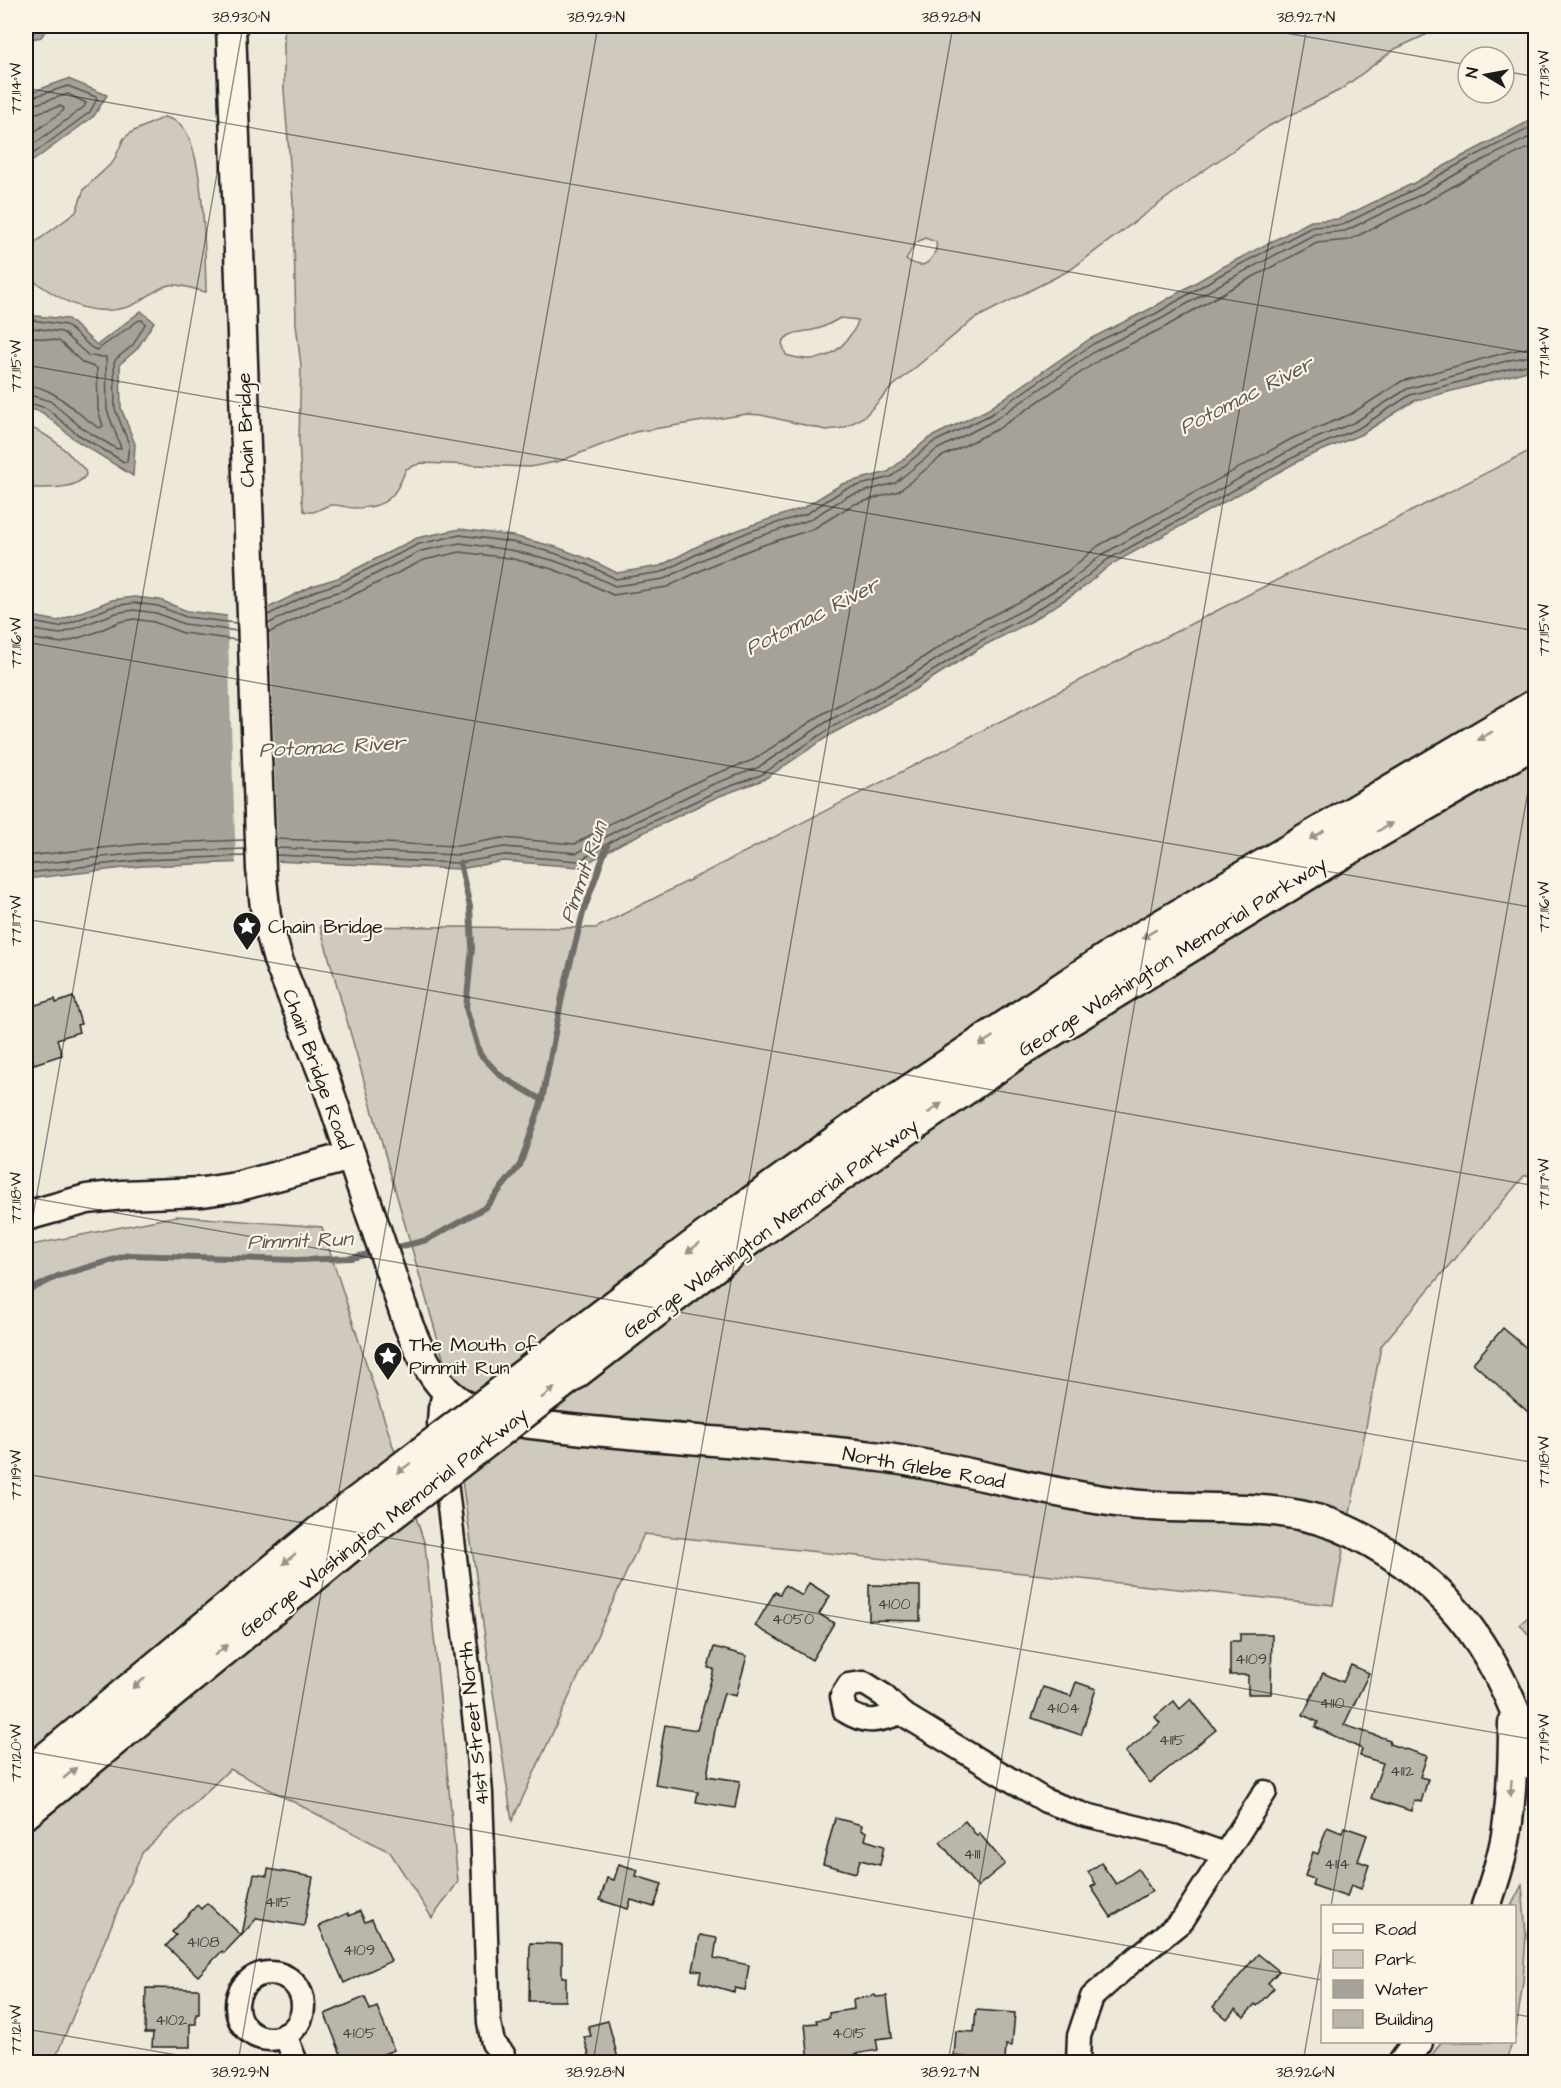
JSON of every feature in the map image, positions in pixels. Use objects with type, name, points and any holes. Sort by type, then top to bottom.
[{"type":"highway","name":"George Washington Memorial Parkway","points":[[26,1777],[745,1225],[859,1126],[1117,953],[1536,706]]},
{"type":"highway","name":"George Washington Memorial Parkway","points":[[745,1225],[1019,1050],[1341,852],[1536,740]]},
{"type":"highway","name":"George Washington Memorial Parkway","points":[[26,1811],[343,1533]]},
{"type":"main road","name":"Chain Bridge","points":[[231,26],[261,857]]},
{"type":"main road","name":"Chain Bridge Road","points":[[26,1216],[87,1199],[122,1195],[203,1192],[237,1187],[351,1156],[316,1053],[278,960],[266,917],[261,857]]},
{"type":"main road","name":"North Glebe Road","points":[[351,1156],[415,1341],[430,1371],[445,1392],[474,1411],[515,1422],[849,1453],[946,1467],[1105,1501],[1167,1507],[1278,1510],[1322,1520],[1351,1531],[1396,1558],[1422,1577],[1461,1616],[1484,1648],[1514,1709],[1536,1768]]},
{"type":"main road","points":[[1486,1905],[1501,1858],[1509,1813],[1514,1709]]},
{"type":"main road","points":[[1403,2062],[1417,2043]]},
{"type":"street","name":"41st Street North","points":[[445,1392],[439,1415],[441,1441],[477,1741],[481,1794],[489,2023],[493,2043],[502,2054]]},
{"type":"street","points":[[901,1713],[1046,1801],[1082,1814],[1173,1836],[1225,1854]]},
{"type":"street","points":[[1078,2062],[1079,2036],[1092,1997],[1182,1921],[1265,1792]]},
{"type":"street","points":[[285,2036],[297,2062]]},
{"type":"green space","points":[[284,26],[947,26],[988,33],[1029,29],[1056,33],[1081,26],[1445,26],[1395,49],[1340,90],[1269,126],[1200,173],[1070,270],[974,319],[892,387],[865,416],[844,428],[826,430],[747,414],[635,432],[560,461],[530,467],[421,463],[406,469],[394,494],[382,503],[355,508],[331,505],[312,512],[304,511],[302,501],[299,438],[301,366],[296,324],[293,201],[284,91]],"holes":[[[925,238],[936,242],[936,249],[931,259],[921,265],[906,260],[915,243]],[[840,318],[858,320],[849,337],[836,351],[813,359],[786,355],[782,343],[789,336],[820,328]]]},
{"type":"green space","points":[[164,117],[181,125],[189,138],[195,156],[202,204],[206,292],[169,285],[128,307],[99,310],[73,304],[26,275],[26,256],[33,244],[76,212],[84,189],[113,162],[124,138]]},
{"type":"green space","points":[[26,426],[58,444],[85,470],[86,475],[74,484],[66,486],[26,488]]},
{"type":"green space","points":[[1535,448],[1535,1175],[1524,1176],[1381,1346],[1333,1605],[644,1534],[512,1821],[445,1365],[320,926],[596,928]]},
{"type":"green space","points":[[177,1216],[322,1227],[425,1545],[458,1882],[432,1918],[390,1852],[230,1769],[142,1853],[54,2061],[26,2062],[26,1246]]},
{"type":"green space","points":[[1535,1611],[1535,1643],[1520,1624]]},
{"type":"green space","points":[[1522,1885],[1526,1934],[1523,1981],[1516,2031],[1516,1905],[1512,1905]]},
{"type":"green space","points":[[1440,2043],[1513,2043],[1505,2062],[1427,2062]]},
{"type":"water","points":[[26,26],[49,26],[41,37],[26,40]]},
{"type":"water","points":[[68,79],[107,95],[94,116],[26,166],[26,94]]},
{"type":"water","name":"Potomac River","points":[[1535,118],[1535,369],[1414,401],[1362,434],[1304,458],[1110,565],[1080,590],[1032,621],[983,646],[915,689],[835,732],[763,780],[717,797],[622,843],[580,867],[503,861],[460,869],[273,861],[142,866],[26,879],[26,615],[58,621],[112,600],[134,597],[160,600],[187,611],[234,617],[252,616],[312,586],[338,578],[417,538],[460,529],[513,536],[556,547],[617,573],[660,566],[702,544],[803,508],[842,484],[888,472],[929,438],[987,410],[1090,339],[1154,307],[1219,269],[1311,221],[1339,219],[1414,183]]},
{"type":"water","points":[[141,311],[154,322],[137,349],[120,364],[121,408],[135,444],[133,476],[74,439],[43,413],[26,407],[26,313],[68,319],[97,345]]},
{"type":"pier","points":[[269,604],[278,864],[236,866],[227,613],[252,613]]},
{"type":"building","points":[[73,997],[81,1024],[77,1025],[79,1032],[57,1039],[62,1055],[34,1064],[28,1046],[26,1047],[26,1008],[55,999],[56,1003]]},
{"type":"building","points":[[1503,1328],[1536,1356],[1536,1403],[1528,1412],[1473,1363]]},
{"type":"building","points":[[809,1583],[830,1596],[819,1614],[834,1623],[812,1660],[755,1626],[775,1592],[780,1594],[785,1585],[802,1596]]},
{"type":"building","points":[[869,1585],[920,1586],[920,1621],[869,1620]]},
{"type":"building","points":[[1240,1634],[1272,1634],[1271,1694],[1248,1694],[1248,1675],[1230,1675],[1230,1641],[1240,1641]]},
{"type":"building","points":[[714,1647],[747,1656],[736,1696],[724,1693],[717,1718],[707,1776],[740,1781],[735,1808],[696,1802],[698,1792],[655,1785],[665,1725],[697,1730],[714,1669],[708,1668]]},
{"type":"building","points":[[1351,1665],[1369,1673],[1344,1725],[1390,1740],[1389,1744],[1427,1756],[1420,1777],[1428,1779],[1421,1802],[1414,1800],[1411,1811],[1371,1798],[1383,1763],[1360,1756],[1362,1749],[1315,1727],[1318,1722],[1303,1715],[1323,1673],[1343,1682]]},
{"type":"building","points":[[1076,1682],[1096,1689],[1081,1735],[1032,1718],[1043,1687],[1071,1696]]},
{"type":"building","points":[[1191,1699],[1216,1730],[1150,1783],[1125,1752],[1160,1723],[1155,1717],[1174,1701],[1180,1709]]},
{"type":"building","points":[[835,1818],[862,1825],[861,1830],[867,1832],[865,1840],[884,1846],[880,1865],[860,1860],[856,1873],[823,1864]]},
{"type":"building","points":[[965,1821],[977,1836],[979,1833],[1005,1864],[977,1887],[940,1842]]},
{"type":"building","points":[[1327,1827],[1342,1833],[1344,1827],[1367,1835],[1358,1861],[1369,1865],[1361,1889],[1351,1885],[1347,1897],[1312,1885],[1314,1879],[1305,1876],[1313,1852],[1318,1854]]},
{"type":"building","points":[[1101,1863],[1116,1884],[1138,1869],[1152,1891],[1111,1917],[1091,1887],[1096,1884],[1088,1872]]},
{"type":"building","points":[[619,1864],[638,1870],[636,1876],[662,1884],[654,1907],[631,1900],[628,1909],[600,1900],[607,1878],[614,1880]]},
{"type":"building","points":[[268,1869],[313,1877],[304,1926],[257,1918],[242,1935],[254,1874],[267,1876]]},
{"type":"building","points":[[207,1903],[241,1935],[198,1976],[166,1946],[176,1935],[172,1932],[197,1905],[201,1909]]},
{"type":"building","points":[[360,1911],[365,1922],[372,1919],[391,1961],[344,1983],[319,1926],[348,1913],[349,1916]]},
{"type":"building","points":[[700,1935],[717,1938],[714,1958],[749,1965],[745,1990],[735,1988],[734,1992],[699,1982],[701,1971],[693,1970]]},
{"type":"building","points":[[530,1943],[562,1944],[562,1977],[566,1977],[566,2001],[529,2001]]},
{"type":"building","points":[[1258,1954],[1279,1971],[1268,1983],[1274,1988],[1244,2017],[1235,2009],[1227,2019],[1213,2007]]},
{"type":"building","points":[[146,1988],[199,1989],[199,2014],[196,2014],[196,2024],[190,2024],[190,2047],[152,2047],[153,2033],[145,2033]]},
{"type":"building","points":[[875,1995],[876,1997],[887,1996],[892,2037],[876,2039],[878,2050],[855,2054],[856,2060],[809,2062],[805,2024],[817,2023],[816,2020],[829,2018],[829,2013],[854,2009],[853,2000]]},
{"type":"building","points":[[365,1997],[370,2010],[377,2007],[394,2050],[362,2062],[344,2062],[325,2014]]},
{"type":"building","points":[[976,2010],[1015,2013],[1012,2046],[1006,2045],[1005,2061],[954,2056],[956,2031],[974,2032]]},
{"type":"building","points":[[608,2021],[619,2062],[591,2062],[584,2037],[591,2036],[588,2026]]},
{"type":"waterway","name":"Pimmit Run","points":[[390,1249],[427,1240],[486,1207],[520,1165],[542,1100],[563,992],[583,913],[607,846]]},
{"type":"waterway","name":"Pimmit Run","points":[[460,863],[470,907],[472,948],[466,1008],[480,1054],[501,1076],[542,1100]]},
{"type":"waterway","name":"Pimmit Run","points":[[26,1292],[58,1276],[129,1255],[296,1260],[351,1258],[377,1252]]},
{"type":"place","name":"Chain Bridge","points":[[247,952]]},
{"type":"place","name":"The Mouth of Pimmit Run","points":[[388,1382]]}]
